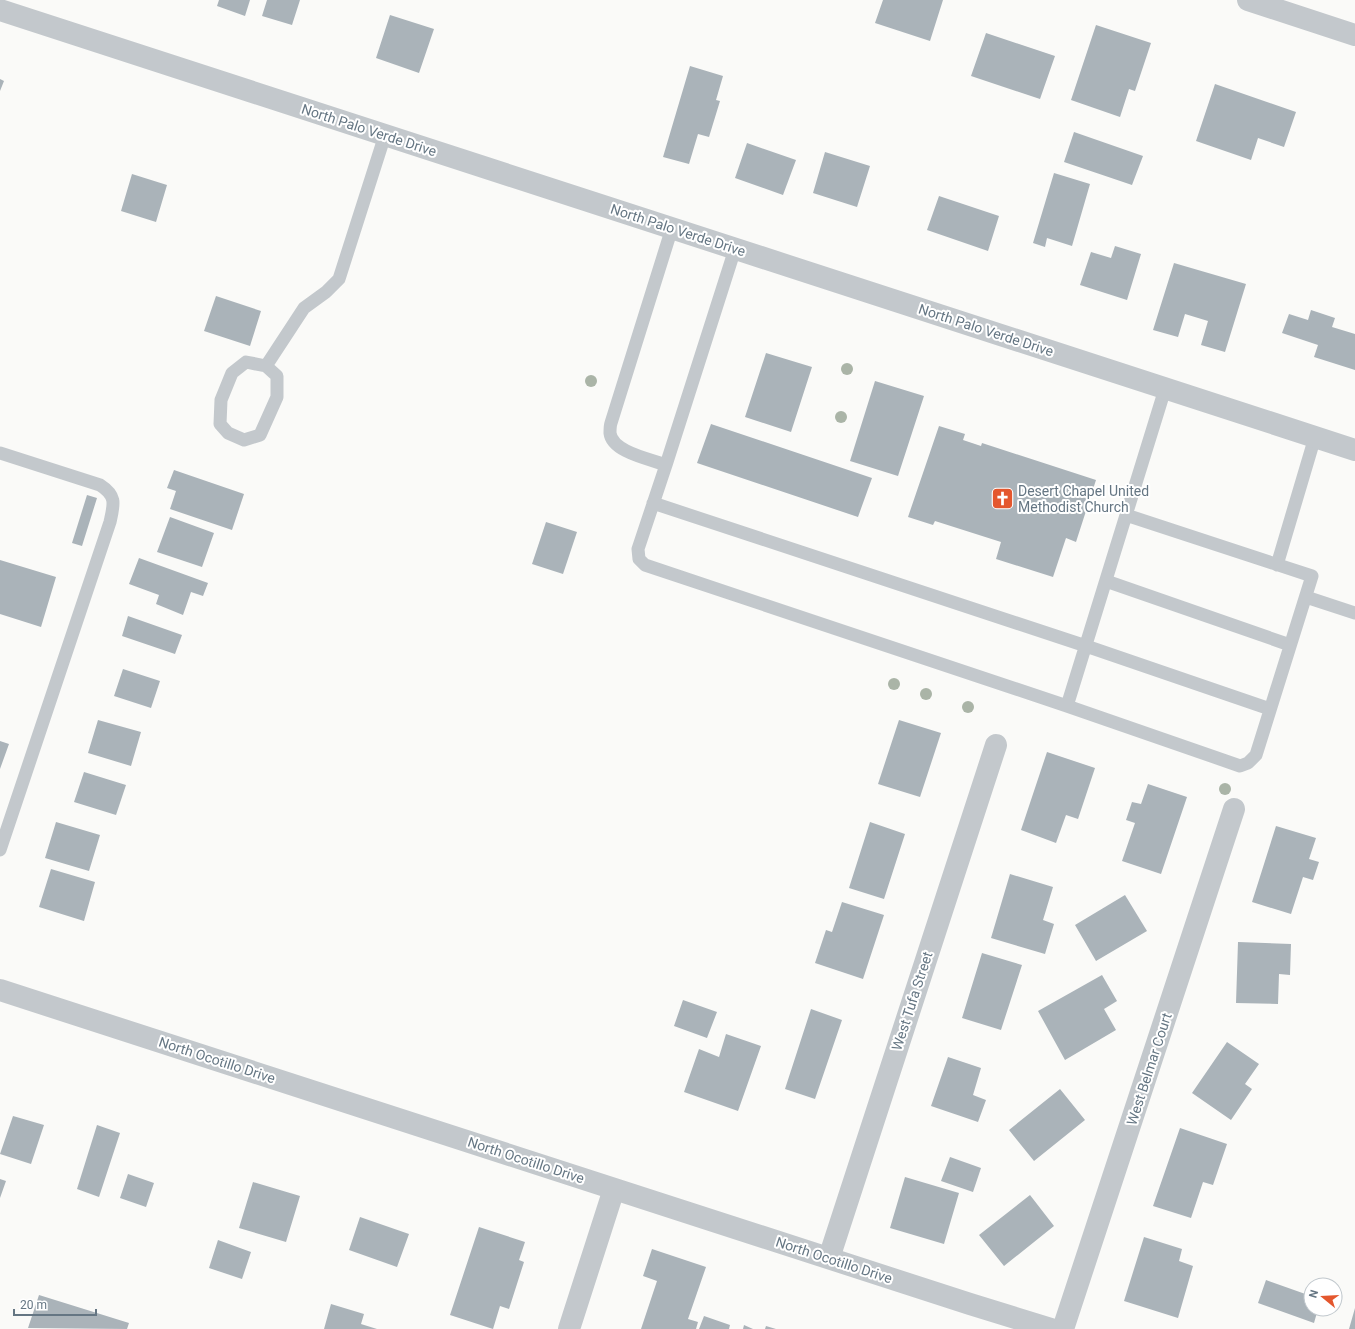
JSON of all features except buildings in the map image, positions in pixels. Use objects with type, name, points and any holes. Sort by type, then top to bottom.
[{"type":"street","points":[[1248,0],[1355,34]]},
{"type":"street","name":"North Palo Verde Drive","points":[[0,10],[1355,450]]},
{"type":"street","name":"West Tufa Street","points":[[829,1258],[996,744]]},
{"type":"street","name":"West Belmar Court","points":[[1063,1329],[1234,809]]},
{"type":"street","name":"North Ocotillo Drive","points":[[0,990],[1051,1329]]},
{"type":"street","points":[[569,1329],[614,1189]]},
{"type":"lane","points":[[266,366],[304,308],[326,292],[339,279],[385,135]]},
{"type":"lane","points":[[666,465],[626,452],[616,444],[610,434],[610,423],[672,228]]},
{"type":"lane","points":[[735,249],[638,549],[639,559],[645,565],[1067,706],[1240,766],[1248,763],[1256,755],[1312,576],[1126,516]]},
{"type":"lane","points":[[246,362],[266,366],[277,376],[277,397],[260,435],[244,440],[228,433],[220,424],[221,400],[232,372],[246,362]]},
{"type":"lane","points":[[1067,706],[1165,389]]},
{"type":"lane","points":[[1277,565],[1315,437]]},
{"type":"lane","points":[[0,452],[100,484],[113,497],[114,505],[110,522],[0,850]]},
{"type":"lane","points":[[654,503],[1086,646],[1270,709]]},
{"type":"lane","points":[[1106,581],[1290,645]]},
{"type":"lane","points":[[1306,597],[1355,613]]},
{"type":"place","name":"Desert Chapel United Methodist Church","points":[[1002,499]]}]
